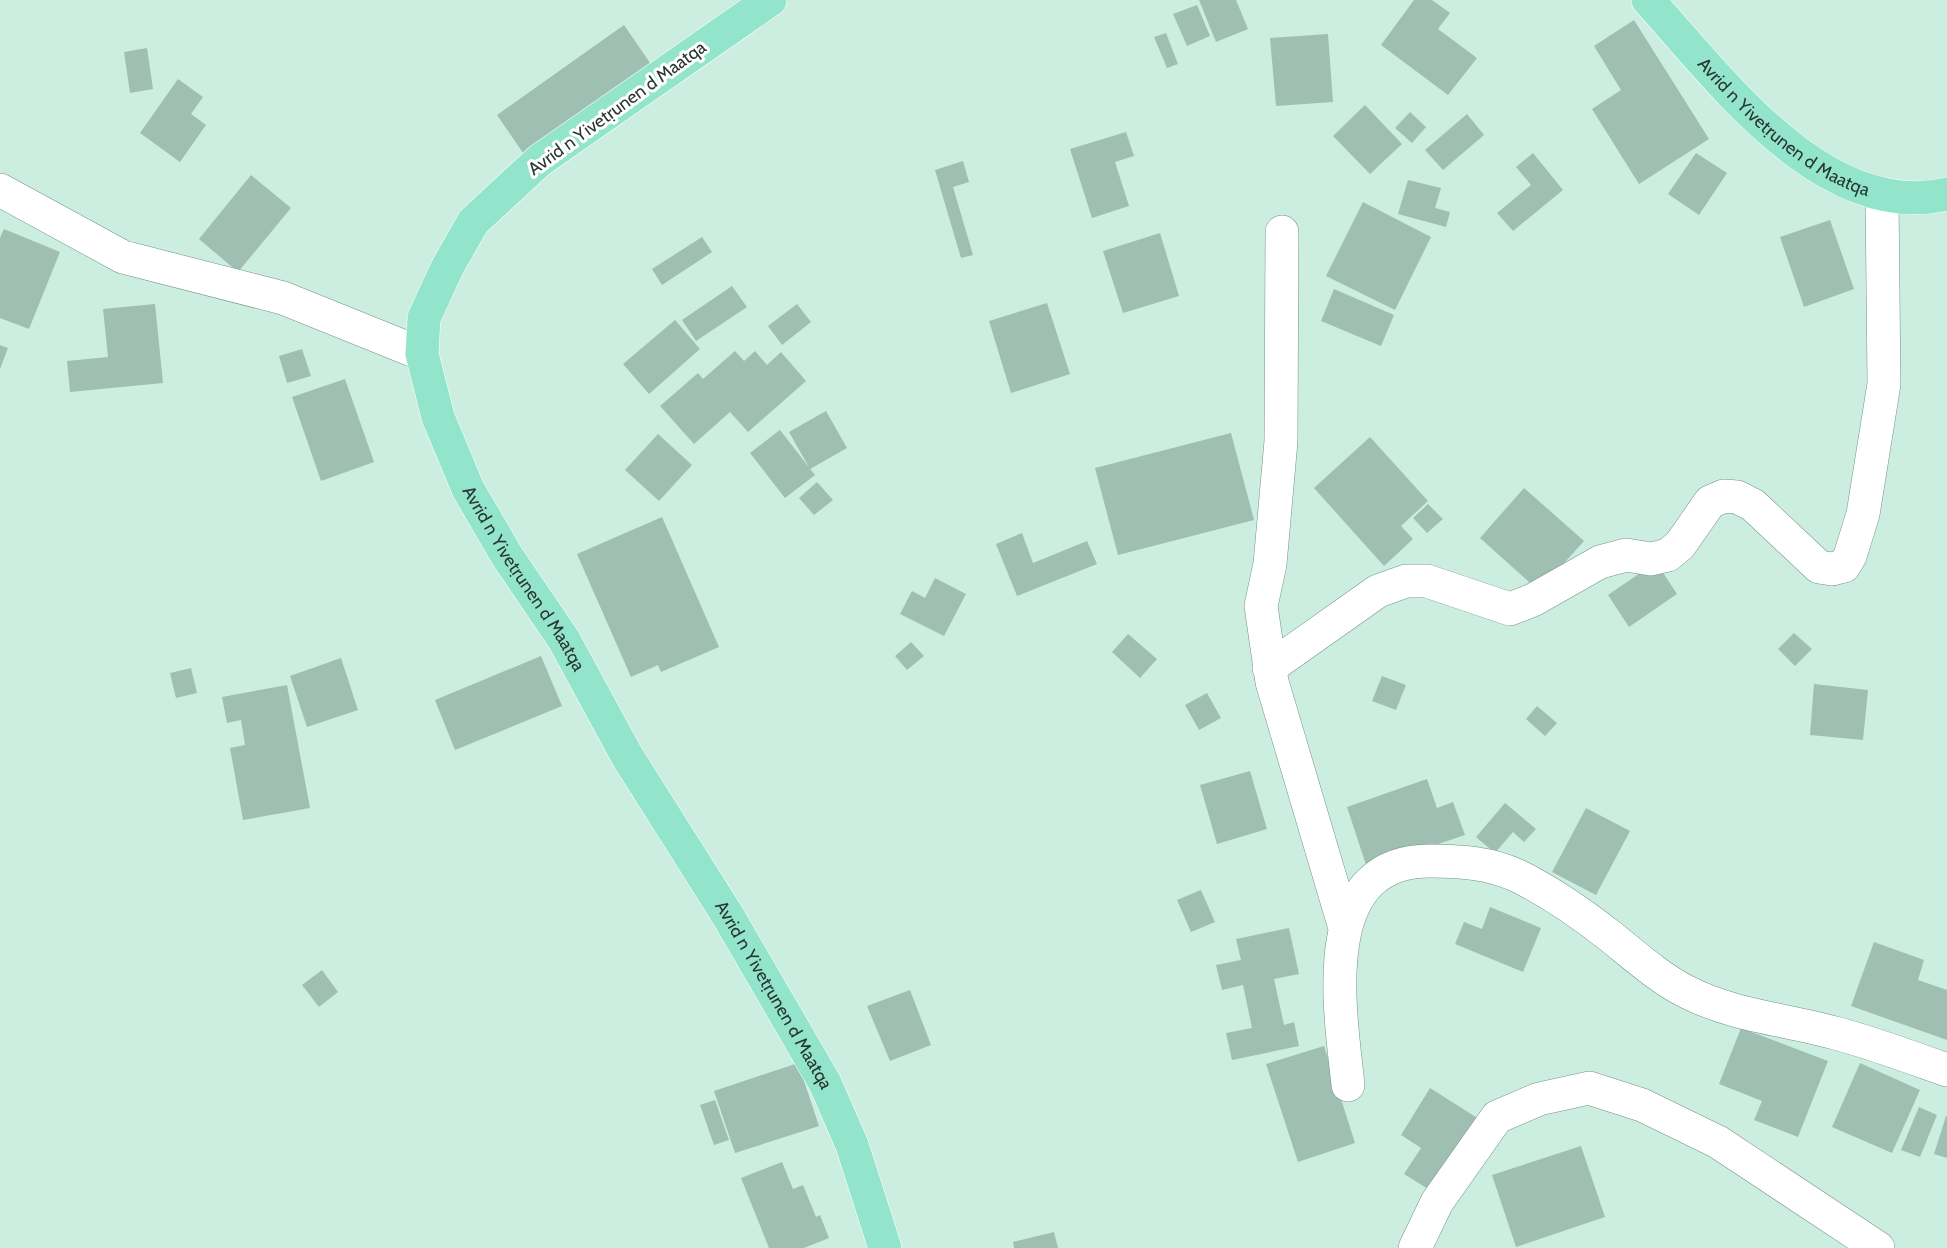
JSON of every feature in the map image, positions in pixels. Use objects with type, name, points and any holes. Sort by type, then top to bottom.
[{"type":"main road","name":"Avrid n Yivetṛunen d Maatqa","points":[[770,0],[540,160],[473,222],[447,268],[424,318],[422,354],[438,417],[468,489],[507,556],[564,640],[627,756],[728,916],[825,1083],[852,1144],[885,1248]]},
{"type":"main road","name":"Avrid n Yivetṛunen d Maatqa","points":[[1648,0],[1771,134],[1842,180],[1882,195],[1922,200],[1947,194]]},
{"type":"street","points":[[0,190],[123,256],[283,298],[422,354]]},
{"type":"street","points":[[1269,668],[1378,591],[1406,580],[1427,581],[1510,609],[1533,600],[1600,562],[1626,555],[1651,559],[1668,555],[1680,545],[1710,502],[1724,496],[1737,497],[1753,505],[1819,567],[1832,569],[1844,566],[1850,556],[1863,514],[1884,384],[1882,195]]},
{"type":"street","points":[[1282,232],[1281,441],[1274,533],[1261,606],[1269,668],[1345,928]]},
{"type":"street","points":[[1348,1086],[1338,981],[1345,928],[1357,899],[1375,877],[1395,866],[1417,861],[1485,863],[1518,876],[1561,902],[1686,992],[1745,1015],[1834,1032],[1947,1070]]},
{"type":"street","points":[[1415,1248],[1437,1202],[1497,1117],[1539,1098],[1589,1088],[1642,1105],[1718,1142],[1878,1248]]},
{"type":"building","points":[[1199,0],[1236,0],[1248,29],[1216,42]]},
{"type":"building","points":[[1414,0],[1432,0],[1450,13],[1438,29],[1477,58],[1448,95],[1381,45]]},
{"type":"building","points":[[1197,5],[1210,36],[1187,46],[1173,14]]},
{"type":"building","points":[[1634,20],[1709,139],[1639,184],[1592,109],[1621,90],[1594,46]]},
{"type":"building","points":[[624,25],[659,76],[532,166],[497,115]]},
{"type":"building","points":[[1166,33],[1178,64],[1167,68],[1154,37]]},
{"type":"building","points":[[1328,34],[1333,102],[1276,106],[1270,38]]},
{"type":"building","points":[[147,48],[153,89],[130,93],[124,52]]},
{"type":"building","points":[[178,79],[203,97],[191,114],[206,125],[180,162],[140,133]]},
{"type":"building","points":[[1365,105],[1402,144],[1370,174],[1333,136]]},
{"type":"building","points":[[1410,112],[1426,127],[1412,143],[1395,128]]},
{"type":"building","points":[[1467,114],[1484,135],[1443,170],[1425,150]]},
{"type":"building","points":[[1126,132],[1134,156],[1115,162],[1129,206],[1092,218],[1070,149]]},
{"type":"building","points":[[1533,153],[1563,190],[1513,231],[1497,213],[1531,185],[1516,167]]},
{"type":"building","points":[[1696,153],[1727,173],[1699,215],[1668,194]]},
{"type":"building","points":[[963,161],[969,182],[953,187],[973,255],[961,258],[935,170]]},
{"type":"building","points":[[251,175],[291,208],[238,272],[199,239]]},
{"type":"building","points":[[1408,180],[1441,188],[1435,208],[1450,212],[1446,227],[1398,214]]},
{"type":"building","points":[[1363,202],[1431,237],[1395,310],[1326,276]]},
{"type":"building","points":[[1830,220],[1854,289],[1804,307],[1780,237]]},
{"type":"building","points":[[4,229],[60,252],[29,329],[0,318],[0,238]]},
{"type":"building","points":[[1160,233],[1179,296],[1123,313],[1103,251]]},
{"type":"building","points":[[702,237],[712,252],[662,285],[652,269]]},
{"type":"building","points":[[732,286],[747,307],[696,341],[682,320]]},
{"type":"building","points":[[1334,289],[1394,315],[1381,346],[1321,321]]},
{"type":"building","points":[[1047,303],[1070,374],[1011,393],[989,321]]},
{"type":"building","points":[[155,304],[163,383],[70,392],[67,361],[108,357],[103,309]]},
{"type":"building","points":[[797,304],[811,322],[782,345],[768,326]]},
{"type":"building","points":[[675,320],[700,349],[649,394],[623,364]]},
{"type":"building","points":[[0,345],[8,348],[0,369]]},
{"type":"building","points":[[302,349],[311,376],[287,383],[279,356]]},
{"type":"building","points":[[735,351],[744,361],[755,351],[767,365],[781,352],[806,381],[748,432],[730,412],[694,444],[660,406],[698,373],[703,379]]},
{"type":"building","points":[[345,379],[374,462],[321,481],[292,397]]},
{"type":"building","points":[[826,411],[847,448],[810,469],[789,432]]},
{"type":"building","points":[[780,430],[815,475],[785,498],[750,453]]},
{"type":"building","points":[[1231,433],[1254,520],[1118,555],[1095,468]]},
{"type":"building","points":[[658,434],[692,465],[659,501],[625,470]]},
{"type":"building","points":[[1370,437],[1428,501],[1401,526],[1413,539],[1384,566],[1314,488]]},
{"type":"building","points":[[817,482],[833,500],[814,515],[799,498]]},
{"type":"building","points":[[1524,488],[1584,541],[1539,591],[1480,538]]},
{"type":"building","points":[[1428,504],[1443,519],[1427,533],[1413,518]]},
{"type":"building","points":[[662,517],[719,647],[661,672],[658,665],[631,677],[577,554]]},
{"type":"building","points":[[1022,533],[1033,563],[1087,541],[1097,564],[1017,596],[996,544]]},
{"type":"building","points":[[1656,562],[1677,594],[1629,627],[1608,595]]},
{"type":"building","points":[[935,578],[966,594],[944,636],[900,614],[912,591],[925,598]]},
{"type":"building","points":[[1794,633],[1812,649],[1795,666],[1778,649]]},
{"type":"building","points":[[1128,634],[1157,659],[1140,678],[1112,652]]},
{"type":"building","points":[[911,642],[924,656],[907,670],[895,656]]},
{"type":"building","points":[[541,656],[562,706],[455,750],[435,700]]},
{"type":"building","points":[[341,658],[358,710],[307,727],[290,676]]},
{"type":"building","points":[[191,668],[197,693],[176,698],[170,673]]},
{"type":"building","points":[[1382,676],[1406,685],[1396,710],[1372,701]]},
{"type":"building","points":[[1814,684],[1868,690],[1863,740],[1810,735]]},
{"type":"building","points":[[287,685],[310,808],[243,820],[230,748],[245,745],[241,720],[227,723],[222,697]]},
{"type":"building","points":[[1207,693],[1221,718],[1199,730],[1185,705]]},
{"type":"building","points":[[1537,706],[1557,723],[1545,736],[1526,719]]},
{"type":"building","points":[[1250,771],[1267,829],[1217,844],[1200,785]]},
{"type":"building","points":[[1427,779],[1437,808],[1453,802],[1465,835],[1367,868],[1347,807]]},
{"type":"building","points":[[1505,803],[1536,829],[1524,842],[1513,832],[1495,853],[1476,837]]},
{"type":"building","points":[[1586,808],[1630,831],[1596,895],[1552,872]]},
{"type":"building","points":[[1201,890],[1215,922],[1191,932],[1177,900]]},
{"type":"building","points":[[1490,907],[1541,928],[1523,972],[1455,944],[1464,922],[1482,929]]},
{"type":"building","points":[[1289,928],[1299,974],[1274,979],[1284,1025],[1294,1022],[1299,1046],[1232,1060],[1226,1033],[1252,1028],[1243,985],[1222,990],[1216,965],[1241,960],[1236,939]]},
{"type":"building","points":[[1874,942],[1924,960],[1918,980],[1947,990],[1947,1040],[1851,1006]]},
{"type":"building","points":[[322,970],[338,992],[319,1007],[302,985]]},
{"type":"building","points":[[910,990],[931,1045],[890,1061],[867,1006]]},
{"type":"building","points":[[1741,1028],[1828,1061],[1798,1137],[1754,1120],[1762,1101],[1719,1084]]},
{"type":"building","points":[[1324,1046],[1355,1143],[1298,1162],[1266,1064]]},
{"type":"building","points":[[798,1063],[819,1126],[735,1153],[714,1091]]},
{"type":"building","points":[[1860,1063],[1920,1090],[1892,1153],[1832,1127]]},
{"type":"building","points":[[1430,1088],[1482,1121],[1436,1194],[1404,1174],[1421,1148],[1401,1135]]},
{"type":"building","points":[[715,1100],[729,1140],[714,1145],[700,1105]]},
{"type":"building","points":[[1919,1107],[1937,1115],[1920,1157],[1901,1150]]},
{"type":"building","points":[[1947,1116],[1947,1158],[1934,1154]]},
{"type":"building","points":[[1581,1146],[1605,1217],[1516,1247],[1492,1175]]},
{"type":"building","points":[[782,1162],[793,1189],[803,1185],[816,1217],[820,1215],[829,1238],[804,1248],[769,1248],[741,1178]]},
{"type":"building","points":[[1054,1232],[1058,1248],[1014,1248],[1013,1242]]}]
